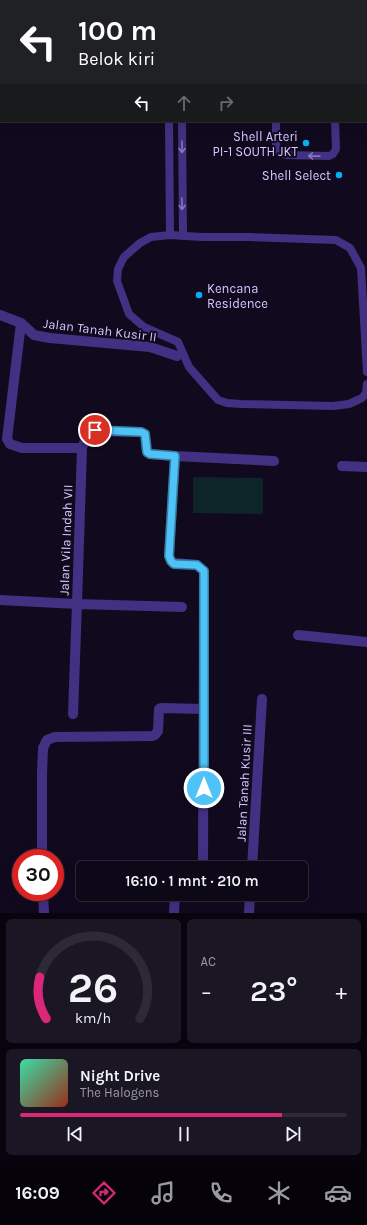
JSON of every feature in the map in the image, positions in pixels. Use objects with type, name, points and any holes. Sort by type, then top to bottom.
[{"type":"street","name":"Jalan Tanah Kusir II","points":[[0,316],[21,323],[34,335],[50,338],[150,347],[177,356]]},
{"type":"street","points":[[21,323],[7,439],[10,444],[22,448],[82,448],[87,434],[92,431],[141,432],[145,434],[147,452],[150,454],[274,461]]},
{"type":"street","name":"Jalan Vila Indah VII","points":[[0,600],[77,604],[82,448]]},
{"type":"street","points":[[175,456],[169,556],[174,564],[197,565],[204,571],[203,861]]},
{"type":"street","points":[[342,466],[367,467]]},
{"type":"street","points":[[73,714],[77,604],[182,607]]},
{"type":"street","points":[[298,635],[367,642]]},
{"type":"street","name":"Jalan Tanah Kusir III","points":[[252,861],[262,699]]},
{"type":"street","points":[[42,849],[43,748],[47,740],[55,737],[152,736],[158,731],[159,709],[204,708]]},
{"type":"street","points":[[43,901],[44,913]]},
{"type":"street","points":[[174,913],[175,901]]},
{"type":"street","points":[[249,913],[250,901]]},
{"type":"lane","points":[[169,122],[170,235],[336,240],[350,248],[361,268],[367,372]]},
{"type":"lane","points":[[182,122],[183,236]]},
{"type":"lane","points":[[276,122],[276,149],[280,153],[286,155],[329,156],[334,154],[336,149],[335,122]]},
{"type":"lane","name":"Jalan Tanah Kusir II","points":[[170,235],[151,237],[140,243],[124,257],[118,269],[117,281],[129,314],[144,327],[178,342],[189,367],[218,400],[227,403],[333,406],[349,404],[362,398],[366,393],[367,384]]},
{"type":"green space","points":[[193,477],[263,478],[263,514],[193,513]]},
{"type":"place","name":"Shell Arteri PI-1 SOUTH JKT","points":[[306,143]]},
{"type":"place","name":"Shell Select","points":[[339,175]]},
{"type":"place","name":"Kencana Residence","points":[[199,295]]},
{"type":"route","points":[[95,430],[141,432],[145,434],[147,452],[150,454],[175,456],[169,556],[174,564],[197,565],[204,571],[204,788]]}]
